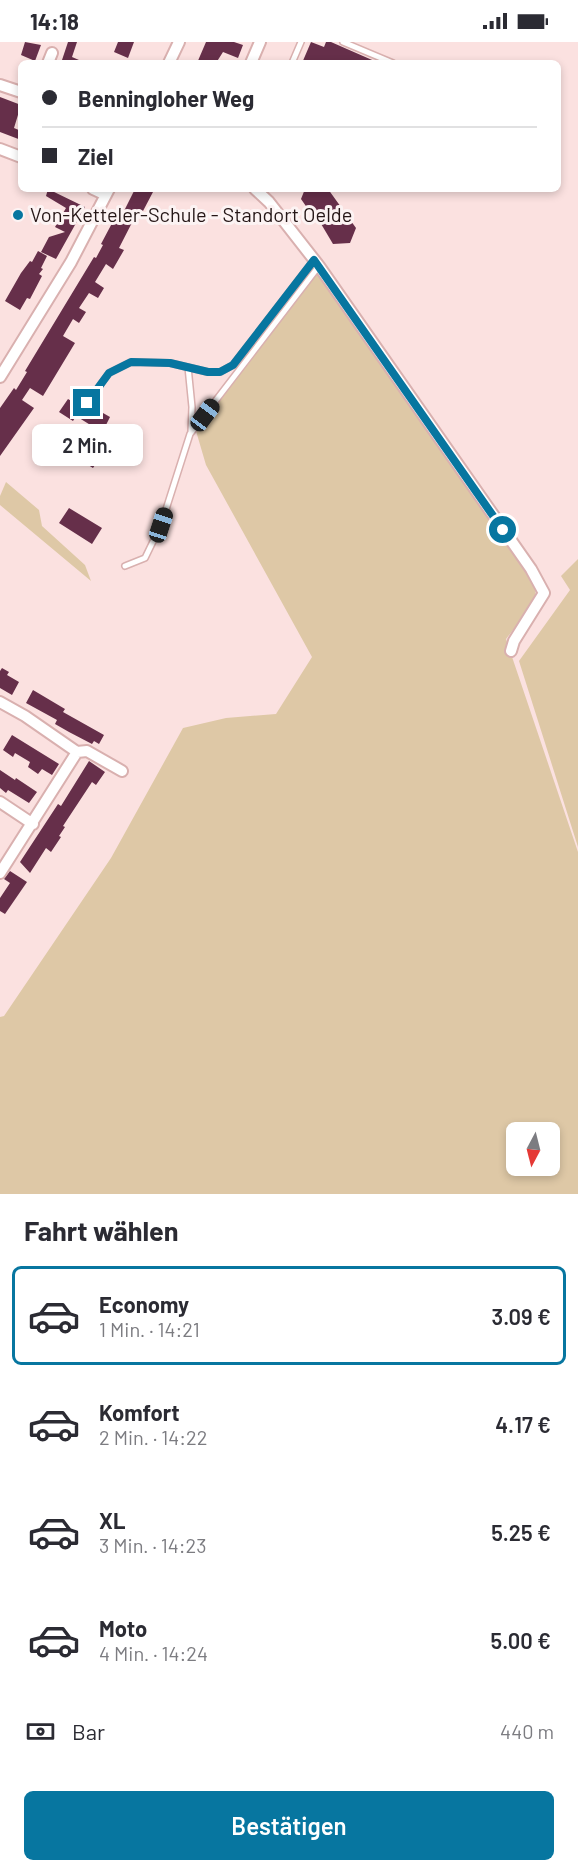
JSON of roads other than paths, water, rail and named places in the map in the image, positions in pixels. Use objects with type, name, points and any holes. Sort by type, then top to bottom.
[{"type":"street","points":[[170,60],[179,42]]},
{"type":"street","points":[[252,60],[260,42]]},
{"type":"street","points":[[0,85],[18,91]]},
{"type":"street","points":[[0,149],[18,156]]},
{"type":"street","points":[[0,377],[71,262],[108,192]]},
{"type":"street","points":[[258,192],[269,202],[316,263],[531,569],[544,593],[514,641],[512,651]]},
{"type":"street","points":[[0,702],[25,716],[77,752],[87,751],[122,771]]},
{"type":"street","points":[[0,873],[77,752]]},
{"type":"street","points":[[0,802],[33,824]]},
{"type":"lane","points":[[293,60],[301,42]]},
{"type":"lane","points":[[343,42],[386,60]]},
{"type":"lane","points":[[87,403],[109,373],[131,362],[170,363],[208,372],[220,372],[233,365],[316,263]]},
{"type":"lane","points":[[190,434],[316,263]]},
{"type":"lane","points":[[125,566],[145,558],[161,525],[190,434],[192,407],[188,368]]},
{"type":"place","name":"Von-Ketteler-Schule - Standort Oelde","points":[[18,215]]}]
